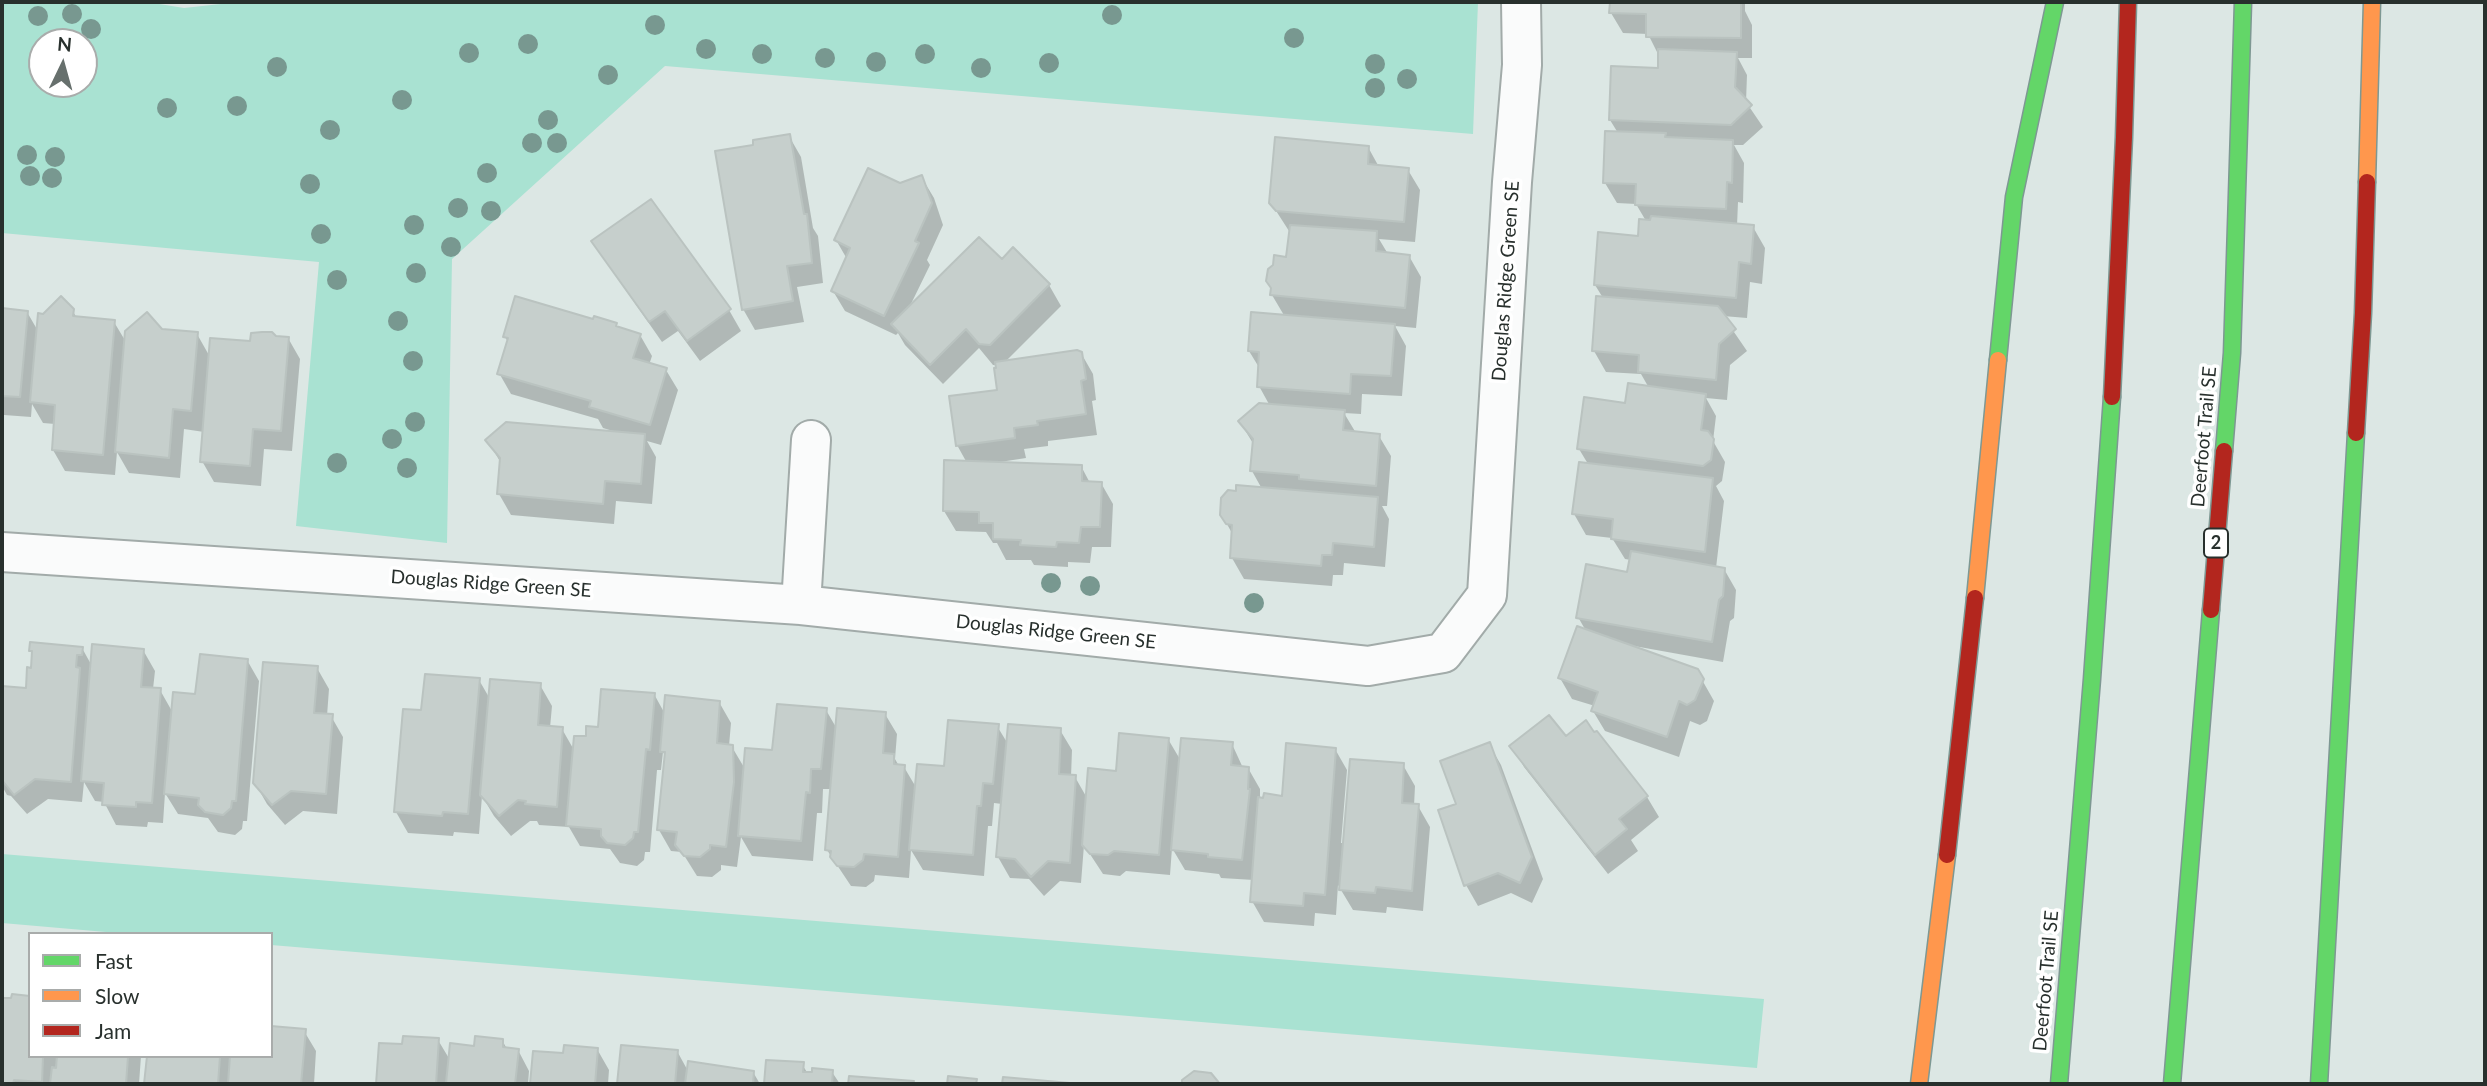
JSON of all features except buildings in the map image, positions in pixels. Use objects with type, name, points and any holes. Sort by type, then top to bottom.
[{"type":"highway","points":[[1919,1084],[1963,724],[2014,197],[2055,2]]},
{"type":"highway","name":"Deerfoot Trail SE","points":[[2059,1084],[2099,593],[2123,199],[2128,2]]},
{"type":"highway","name":"Deerfoot Trail SE","points":[[2172,1084],[2232,353],[2243,2]]},
{"type":"highway","points":[[2319,1084],[2363,313],[2372,2]]},
{"type":"street","name":"Douglas Ridge Green SE","points":[[2,552],[801,605],[1368,666],[1443,653],[1487,594],[1512,182],[1522,65],[1521,2]]},
{"type":"street","points":[[801,605],[811,440]]},
{"type":"green space","points":[[2,2],[147,2],[184,8],[239,2],[1478,2],[1473,134],[665,66],[452,259],[447,543],[296,526],[319,262],[2,233]]},
{"type":"green space","points":[[2,854],[1764,999],[1757,1068],[273,945],[273,932],[106,932],[2,923]]},
{"type":"traffic: fast","points":[[1998,360],[2014,197],[2055,2]]},
{"type":"traffic: fast","points":[[2224,451],[2232,353],[2243,2]]},
{"type":"traffic: fast","points":[[2059,1084],[2112,397]]},
{"type":"traffic: fast","points":[[2319,1084],[2356,433]]},
{"type":"traffic: fast","points":[[2172,1084],[2211,610]]},
{"type":"traffic: slow","points":[[2367,182],[2372,2]]},
{"type":"traffic: slow","points":[[1975,598],[1998,360]]},
{"type":"traffic: slow","points":[[1919,1084],[1947,855]]},
{"type":"traffic: jam","points":[[2112,397],[2128,2]]},
{"type":"traffic: jam","points":[[2356,433],[2367,182]]},
{"type":"traffic: jam","points":[[2211,610],[2224,451]]},
{"type":"traffic: jam","points":[[1947,855],[1975,598]]}]
